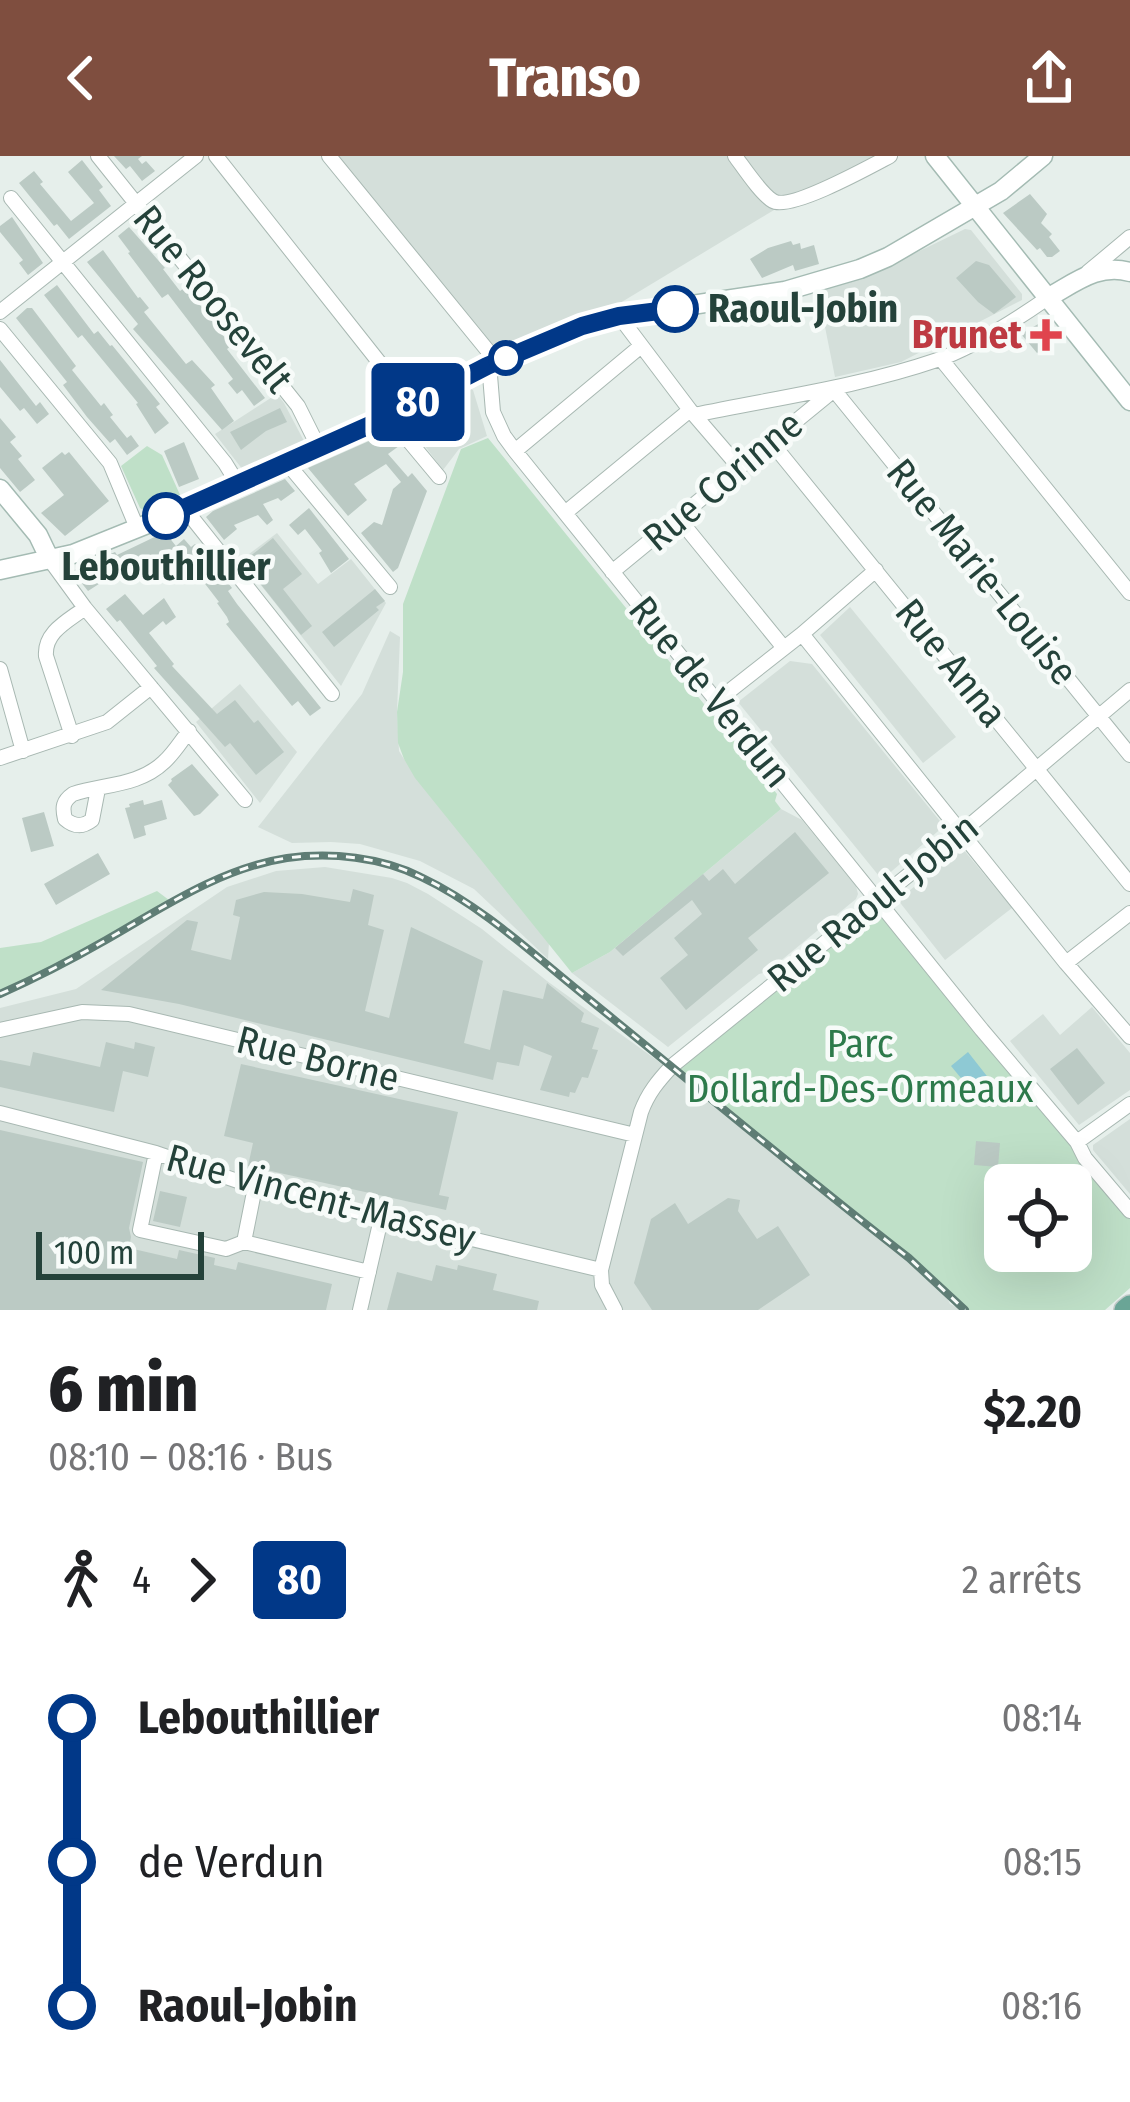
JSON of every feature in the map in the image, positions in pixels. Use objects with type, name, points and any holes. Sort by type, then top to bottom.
[{"type":"street","name":"Rue Roosevelt","points":[[98,156],[298,406],[320,448]]},
{"type":"street","points":[[0,312],[196,156]]},
{"type":"street","points":[[216,156],[379,362],[395,413],[440,476]]},
{"type":"street","name":"Rue de Verdun","points":[[329,156],[488,351],[493,412],[515,451],[1130,1211]]},
{"type":"street","points":[[734,156],[770,199],[784,204],[890,156]]},
{"type":"street","points":[[935,156],[1130,401]]},
{"type":"street","points":[[0,570],[50,560],[185,508],[582,326],[837,278],[888,257],[975,207],[1043,156]]},
{"type":"street","points":[[11,198],[238,484]]},
{"type":"street","points":[[1078,280],[1130,237]]},
{"type":"street","points":[[565,513],[692,412],[834,390],[941,359],[1096,271],[1130,272]]},
{"type":"street","points":[[619,316],[740,467]]},
{"type":"street","points":[[0,329],[110,463],[136,528]]},
{"type":"street","points":[[515,451],[641,346]]},
{"type":"street","points":[[941,359],[1130,593]]},
{"type":"street","name":"Rue Corinne","points":[[612,572],[834,390]]},
{"type":"street","name":"Rue Marie-Louise","points":[[834,390],[1130,755]]},
{"type":"street","name":"Rue Anna","points":[[771,442],[1130,884]]},
{"type":"street","points":[[287,463],[390,587]]},
{"type":"street","points":[[0,489],[38,535],[85,608],[245,800]]},
{"type":"street","points":[[185,508],[332,694]]},
{"type":"street","points":[[679,519],[784,648]]},
{"type":"street","points":[[718,700],[876,570]]},
{"type":"street","points":[[72,736],[45,646],[50,635],[85,608]]},
{"type":"street","points":[[802,634],[1130,1037]]},
{"type":"street","points":[[0,669],[22,752]]},
{"type":"street","points":[[0,758],[107,722],[151,687]]},
{"type":"street","name":"Rue Raoul-Jobin","points":[[601,1270],[648,1094],[672,1066],[1130,690]]},
{"type":"street","points":[[98,789],[147,774],[164,763],[189,731]]},
{"type":"street","points":[[1066,963],[1130,913]]},
{"type":"street","name":"Rue Borne","points":[[0,1030],[82,1012],[129,1014],[635,1135]]},
{"type":"street","points":[[1077,1142],[1130,1103]]},
{"type":"street","name":"Rue Vincent-Massey","points":[[0,1112],[157,1153],[255,1187],[601,1270]]},
{"type":"street","points":[[157,1153],[140,1230],[226,1250],[244,1242],[369,1272]]},
{"type":"street","points":[[244,1242],[255,1187]]},
{"type":"street","points":[[360,1310],[381,1219]]},
{"type":"street","points":[[601,1270],[602,1286],[615,1310]]},
{"type":"shaded area","points":[[336,156],[890,156],[784,204],[582,326],[487,366],[487,351]]},
{"type":"shaded area","points":[[971,230],[1022,300],[901,362],[835,377],[818,292],[870,275]]},
{"type":"shaded area","points":[[469,388],[487,436],[459,449],[443,470],[406,421]]},
{"type":"shaded area","points":[[277,394],[304,441],[243,470],[215,434]]},
{"type":"shaded area","points":[[277,533],[318,584],[351,559],[386,603],[341,686],[241,560]]},
{"type":"shaded area","points":[[850,607],[956,737],[923,763],[820,635]]},
{"type":"shaded area","points":[[390,631],[400,637],[399,751],[549,942],[548,959],[474,889],[420,861],[360,844],[292,843],[258,827],[362,694]]},
{"type":"shaded area","points":[[790,661],[812,664],[944,826],[885,877],[879,876],[738,702]]},
{"type":"shaded area","points":[[240,684],[297,752],[260,803],[196,722]]},
{"type":"shaded area","points":[[781,809],[802,820],[858,894],[767,972],[668,1047],[572,973],[610,952]]},
{"type":"shaded area","points":[[963,849],[1012,908],[945,960],[898,900]]},
{"type":"shaded area","points":[[325,867],[407,883],[482,929],[902,1252],[916,1257],[950,1304],[963,1310],[0,1310],[0,1008],[76,989],[227,887],[276,871]]},
{"type":"shaded area","points":[[1092,1007],[1130,1053],[1130,1090],[1079,1125],[1010,1041],[1043,1014],[1060,1035]]},
{"type":"shaded area","points":[[1130,1119],[1130,1194],[1093,1145]]},
{"type":"green space","points":[[488,438],[777,794],[775,801],[781,809],[610,952],[572,973],[415,778],[398,743],[403,604],[461,449]]},
{"type":"green space","points":[[147,446],[162,455],[181,497],[145,511],[121,466]]},
{"type":"green space","points":[[157,891],[173,903],[0,994],[0,948],[41,942]]},
{"type":"green space","name":"Parc Dollard-Des-Ormeaux","points":[[877,899],[1092,1164],[984,1164],[984,1272],[1092,1272],[1092,1164],[1130,1211],[1130,1288],[1105,1310],[967,1310],[925,1270],[672,1066]]},
{"type":"water","points":[[968,1052],[1001,1094],[985,1107],[951,1066]]},
{"type":"building","points":[[114,156],[142,156],[138,159],[142,164],[146,161],[155,171],[142,181]]},
{"type":"building","points":[[82,160],[111,206],[69,239],[19,183],[34,171],[71,221],[94,203],[68,172]]},
{"type":"building","points":[[1030,194],[1047,214],[1041,223],[1060,251],[1052,257],[1037,250],[1003,213]]},
{"type":"building","points":[[12,217],[43,263],[28,275],[19,263],[23,260],[0,232],[0,226]]},
{"type":"building","points":[[129,227],[180,291],[184,288],[198,302],[265,398],[254,406],[242,390],[237,394],[228,383],[233,379],[168,294],[162,298],[128,253],[118,236]]},
{"type":"building","points":[[791,241],[800,243],[801,249],[814,245],[819,264],[795,271],[793,265],[762,278],[750,259]]},
{"type":"building","points":[[103,250],[186,364],[192,360],[215,385],[211,388],[234,421],[222,430],[133,329],[138,324],[87,262]]},
{"type":"building","points":[[976,261],[989,265],[1016,297],[994,314],[956,278]]},
{"type":"building","points":[[57,285],[94,334],[98,331],[112,345],[160,404],[156,407],[169,423],[155,434],[138,403],[44,295]]},
{"type":"building","points":[[32,308],[76,366],[72,370],[101,406],[104,403],[127,438],[131,435],[139,446],[127,455],[87,417],[63,385],[67,382],[16,318]]},
{"type":"building","points":[[1040,323],[1054,340],[1037,353],[1021,334]]},
{"type":"building","points":[[0,360],[36,406],[40,402],[49,414],[37,424],[0,387]]},
{"type":"building","points":[[280,408],[287,422],[241,450],[230,432]]},
{"type":"building","points":[[438,408],[448,428],[423,441],[413,421]]},
{"type":"building","points":[[0,418],[16,437],[10,442],[35,480],[20,492],[0,468]]},
{"type":"building","points":[[387,433],[399,446],[388,454],[427,491],[393,572],[361,533],[374,522],[382,525],[393,489],[401,482],[386,464],[354,484],[367,500],[348,516],[308,468]]},
{"type":"building","points":[[184,442],[199,479],[179,487],[164,451]]},
{"type":"building","points":[[69,452],[109,501],[65,536],[41,513],[64,495],[42,468]]},
{"type":"building","points":[[285,479],[295,491],[281,501],[263,504],[273,520],[267,525],[258,515],[234,525],[237,529],[224,540],[206,517],[213,511]]},
{"type":"building","points":[[309,508],[349,559],[331,573],[305,529],[298,535],[289,525]]},
{"type":"building","points":[[165,532],[179,550],[100,579],[88,591],[72,571],[117,555]]},
{"type":"building","points":[[273,538],[302,574],[283,589],[312,626],[301,635],[243,562]]},
{"type":"building","points":[[184,539],[208,558],[232,588],[228,591],[237,604],[321,708],[310,716],[298,701],[292,706],[226,624],[219,602],[176,546]]},
{"type":"building","points":[[375,589],[385,601],[376,607],[379,610],[334,647],[322,632]]},
{"type":"building","points":[[125,594],[143,615],[164,598],[176,617],[149,633],[172,666],[217,714],[235,700],[284,752],[256,775],[230,743],[225,747],[106,609]]},
{"type":"building","points":[[192,764],[219,795],[194,816],[168,785]]},
{"type":"building","points":[[143,800],[144,805],[162,800],[167,819],[144,826],[146,835],[134,839],[125,808]]},
{"type":"building","points":[[44,812],[54,846],[31,852],[22,818]]},
{"type":"building","points":[[795,832],[829,873],[748,938],[758,950],[686,1010],[660,978],[688,955],[674,938],[702,914],[692,900],[623,956],[615,948],[703,874],[709,881],[723,869],[735,884]]},
{"type":"building","points":[[98,853],[110,874],[56,905],[44,884]]},
{"type":"building","points":[[353,889],[374,895],[368,925],[384,930],[365,1011],[389,1018],[411,927],[483,961],[464,1043],[490,1050],[503,990],[543,999],[547,983],[584,1013],[581,1022],[599,1028],[592,1049],[598,1050],[588,1078],[582,1077],[569,1097],[540,1090],[552,1056],[524,1045],[519,1066],[497,1062],[493,1080],[179,1004],[101,990],[187,920],[198,922],[191,950],[231,960],[240,917],[233,915],[236,900],[264,892],[350,902]]},
{"type":"building","points":[[106,1042],[134,1049],[135,1042],[155,1047],[148,1077],[123,1071],[114,1112],[0,1087],[0,1060],[30,1066],[33,1052],[100,1067]]},
{"type":"building","points":[[1077,1048],[1105,1083],[1078,1105],[1050,1069]]},
{"type":"building","points":[[241,1064],[458,1112],[439,1195],[449,1197],[446,1210],[248,1166],[253,1143],[224,1136]]},
{"type":"building","points":[[0,1130],[143,1162],[129,1248],[177,1259],[179,1250],[215,1258],[214,1265],[236,1270],[238,1262],[332,1284],[326,1310],[0,1310]]},
{"type":"building","points":[[976,1141],[1000,1143],[998,1164],[974,1165]]},
{"type":"building","points":[[160,1191],[187,1197],[180,1227],[153,1221]]},
{"type":"building","points":[[728,1198],[740,1200],[738,1211],[757,1239],[778,1226],[810,1275],[758,1310],[652,1310],[634,1283],[651,1219],[675,1203],[688,1224]]},
{"type":"building","points":[[436,1265],[497,1274],[493,1290],[539,1301],[537,1310],[387,1310],[397,1272],[432,1281]]},
{"type":"railway","points":[[0,994],[193,891],[263,863],[338,856],[389,865],[444,889],[509,933],[909,1258],[965,1310]]},
{"type":"bus line","name":"80","points":[[166,516],[582,326],[675,309]]},
{"type":"place","name":"Raoul-Jobin","points":[[675,309]]},
{"type":"place","name":"Brunet","points":[[1046,335]]},
{"type":"place","name":"Lebouthillier","points":[[166,516]]}]
